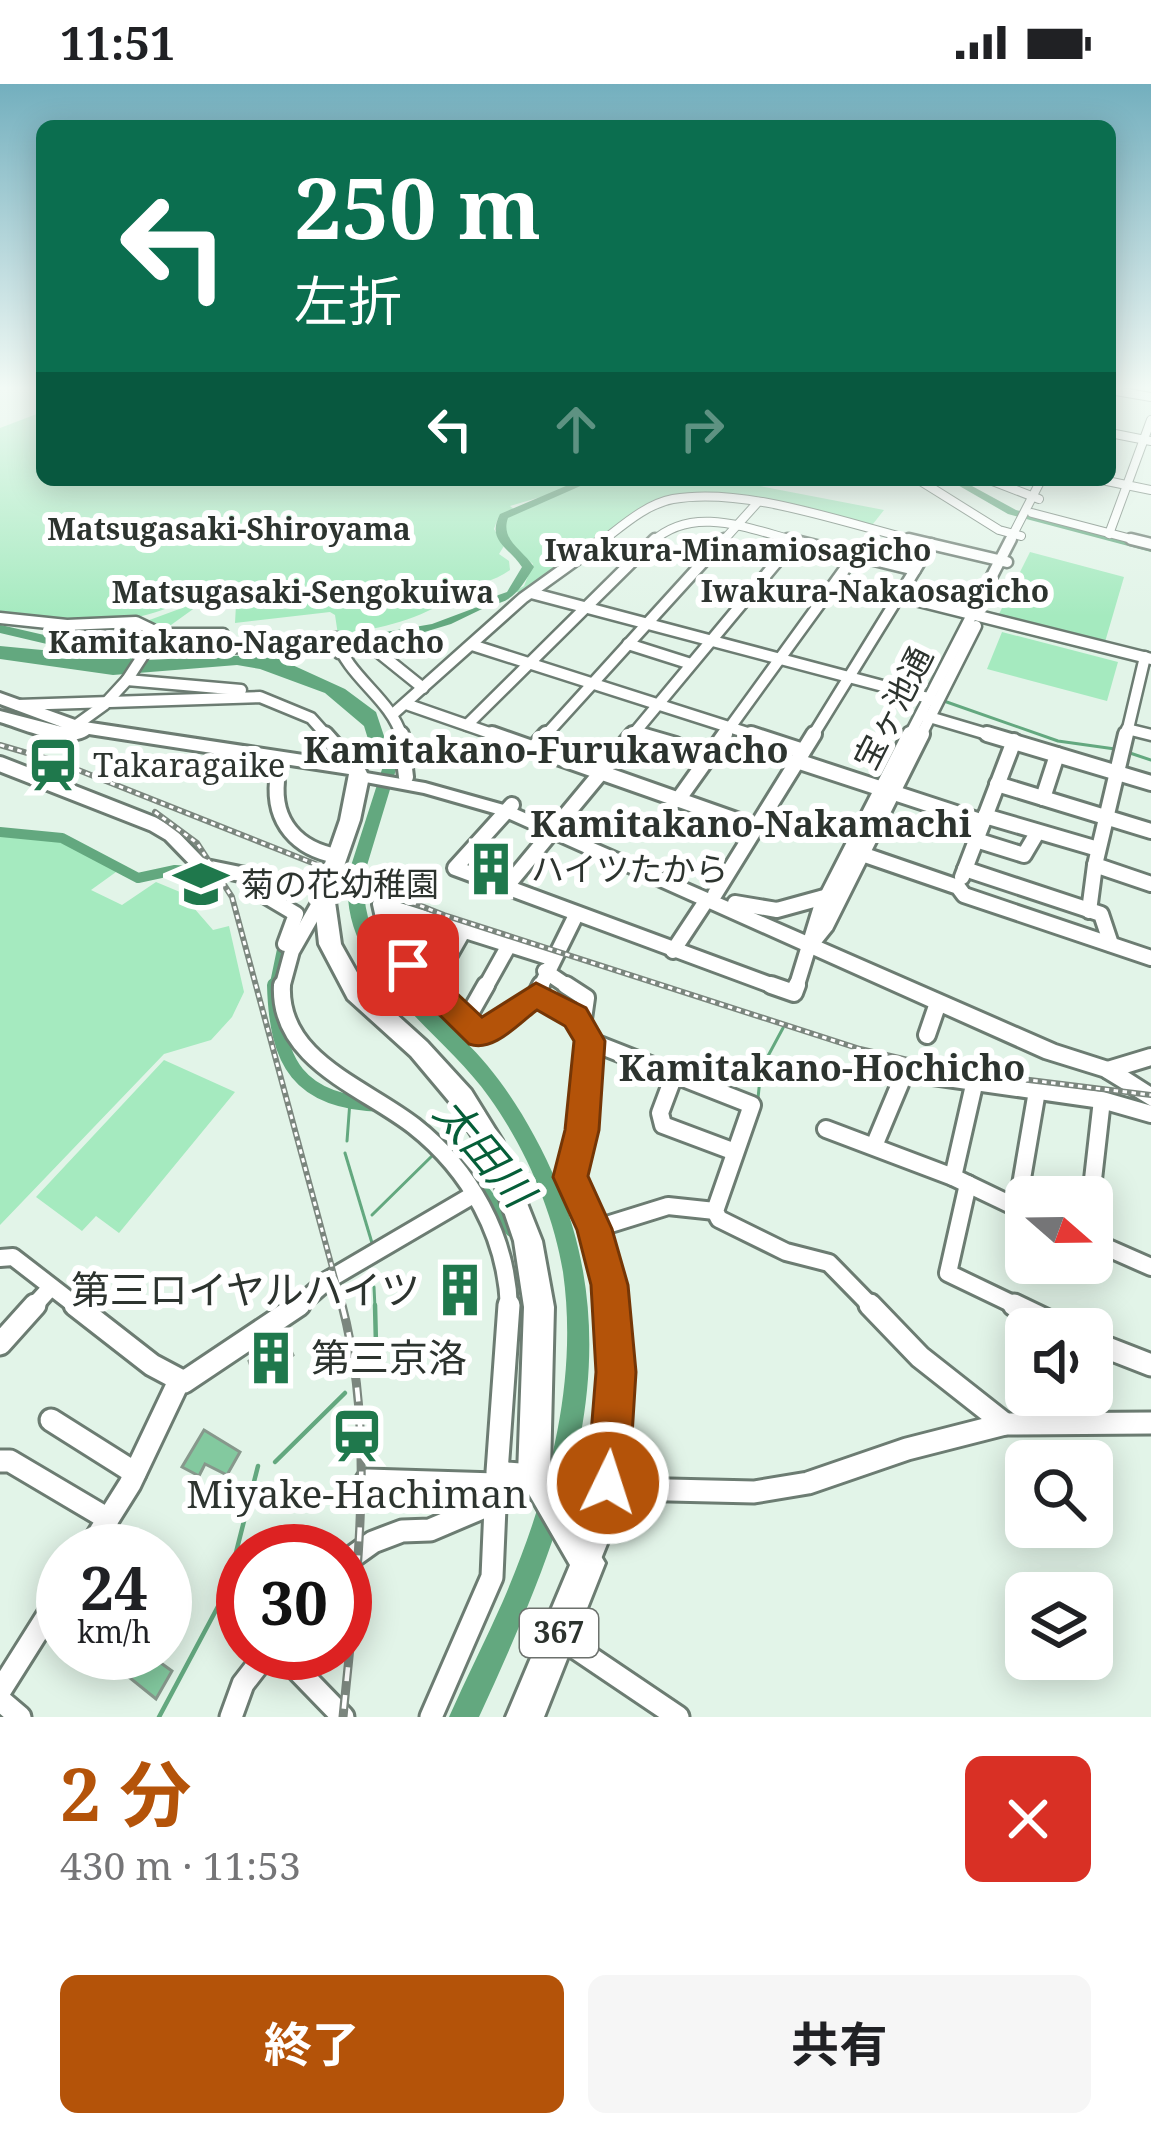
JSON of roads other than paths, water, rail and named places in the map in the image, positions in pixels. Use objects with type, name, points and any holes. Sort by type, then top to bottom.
[{"type":"highway","points":[[4,707],[52,732],[72,729],[362,774],[324,895],[330,944],[356,992],[462,1098],[489,1140],[509,1188],[528,1241],[539,1307],[535,1478],[584,1557]]},
{"type":"highway","name":"367","points":[[525,1717],[584,1557]]},
{"type":"main road","points":[[362,774],[400,778],[509,808],[938,1003],[1051,1052],[1108,1070],[1151,1097]]},
{"type":"main road","points":[[710,897],[735,903],[810,946]]},
{"type":"street","points":[[1109,534],[1134,464]]},
{"type":"street","points":[[1116,483],[1151,490]]},
{"type":"street","points":[[932,486],[999,530],[1024,523],[1151,544]]},
{"type":"street","points":[[1005,486],[1036,498]]},
{"type":"street","name":"宝ヶ池通","points":[[810,946],[826,926],[887,790],[1042,486]]},
{"type":"street","points":[[393,714],[531,593],[662,502],[714,496],[758,502],[1004,561]]},
{"type":"street","points":[[533,748],[758,502]]},
{"type":"street","points":[[466,725],[671,526],[710,520],[915,570]]},
{"type":"street","points":[[506,887],[794,540]]},
{"type":"street","points":[[673,950],[756,827],[931,544]]},
{"type":"street","points":[[678,800],[855,555]]},
{"type":"street","points":[[531,593],[933,700]]},
{"type":"street","points":[[898,596],[1148,658],[1098,849],[1089,911]]},
{"type":"street","points":[[0,618],[67,625],[136,622],[157,634],[223,634],[218,649],[336,638],[339,653],[393,714],[404,740],[400,778]]},
{"type":"street","points":[[72,729],[104,705],[157,634]]},
{"type":"street","points":[[628,644],[692,664]]},
{"type":"street","points":[[472,645],[730,728],[887,790],[1098,849]]},
{"type":"street","points":[[339,653],[372,647],[423,688]]},
{"type":"street","points":[[128,678],[240,690],[311,718],[362,774]]},
{"type":"street","points":[[4,707],[260,698]]},
{"type":"street","points":[[406,704],[756,827]]},
{"type":"street","points":[[926,716],[1151,783]]},
{"type":"street","points":[[1127,729],[1151,735]]},
{"type":"street","points":[[634,733],[676,746]]},
{"type":"street","points":[[958,887],[1013,741]]},
{"type":"street","points":[[1042,797],[1057,754]]},
{"type":"street","points":[[0,764],[158,826],[202,866],[250,876],[264,895],[296,914],[282,950],[273,1000],[280,1018],[285,1019]]},
{"type":"street","points":[[277,781],[280,820],[300,847],[337,856]]},
{"type":"street","points":[[997,784],[1151,831]]},
{"type":"street","points":[[509,808],[455,868],[794,992],[810,946]]},
{"type":"street","points":[[976,840],[1024,855],[1036,833]]},
{"type":"street","points":[[857,852],[958,887],[964,895],[1151,958]]},
{"type":"street","name":"宝ヶ池通","points":[[810,946],[809,935],[828,896],[857,852]]},
{"type":"street","points":[[1095,866],[1151,884]]},
{"type":"street","points":[[965,869],[1105,917],[1111,944]]},
{"type":"street","points":[[1035,919],[1039,894]]},
{"type":"street","points":[[324,895],[290,954],[281,999],[285,1019],[327,1068],[436,1145],[473,1195],[501,1248],[507,1312],[493,1577],[431,1717]]},
{"type":"street","points":[[735,903],[778,910],[828,896]]},
{"type":"street","points":[[576,915],[548,964],[536,995],[480,1035],[389,944],[380,904],[509,945],[548,964],[586,998],[582,1130],[570,1177],[594,1229],[609,1285],[616,1372],[605,1520]]},
{"type":"street","points":[[430,989],[464,930]]},
{"type":"street","points":[[465,1022],[509,945]]},
{"type":"street","points":[[536,995],[576,1017],[586,1034],[752,1105],[715,1211],[718,1220],[787,1252],[829,1263],[920,1357],[1005,1424]]},
{"type":"street","points":[[927,1035],[938,1003]]},
{"type":"street","points":[[1108,1070],[1151,1058]]},
{"type":"street","points":[[874,1146],[905,1072],[1102,1100],[1151,1114]]},
{"type":"street","points":[[675,1073],[659,1114],[663,1125],[736,1152]]},
{"type":"street","points":[[974,1085],[948,1273],[1020,1308]]},
{"type":"street","points":[[1026,1176],[1037,1091]]},
{"type":"street","points":[[1093,1176],[1102,1100]]},
{"type":"street","points":[[826,1129],[1005,1202]]},
{"type":"street","points":[[0,1258],[13,1258],[184,1382],[289,1314],[344,1270],[473,1195]]},
{"type":"street","points":[[594,1229],[668,1206],[715,1211]]},
{"type":"street","points":[[1113,1250],[1151,1267]]},
{"type":"street","points":[[0,1344],[51,1287]]},
{"type":"street","points":[[1113,1350],[1151,1365]]},
{"type":"street","points":[[105,1524],[179,1381]]},
{"type":"street","points":[[51,1420],[135,1473]]},
{"type":"street","points":[[584,1557],[612,1503],[627,1490],[754,1492],[808,1483],[914,1447],[1005,1424],[1151,1423]]},
{"type":"street","points":[[0,1461],[10,1460],[108,1519]]},
{"type":"street","points":[[367,1480],[497,1486],[535,1478]]},
{"type":"street","points":[[372,1543],[402,1531],[430,1530],[497,1486]]},
{"type":"street","points":[[0,1691],[36,1634]]},
{"type":"street","points":[[558,1636],[678,1717]]},
{"type":"street","points":[[231,1717],[246,1680]]},
{"type":"street","points":[[307,1680],[343,1717]]},
{"type":"street","points":[[0,1700],[20,1717]]},
{"type":"waterway","points":[[491,602],[511,594],[528,567],[502,537],[504,516],[575,486]]},
{"type":"waterway","points":[[965,486],[1012,512],[1150,549]]},
{"type":"waterway","points":[[0,629],[52,641],[133,646]]},
{"type":"waterway","points":[[941,700],[1058,741],[1115,749]]},
{"type":"waterway","points":[[385,744],[391,763],[357,872],[358,917],[387,972],[477,1067],[522,1132],[563,1226],[574,1274],[579,1333],[576,1391],[553,1503],[512,1611],[464,1717]]},
{"type":"waterway","points":[[1130,753],[1151,760]]},
{"type":"waterway","name":"太田川","points":[[0,832],[62,838],[138,878],[175,870],[207,872]]},
{"type":"waterway","points":[[274,987],[285,935]]},
{"type":"waterway","points":[[274,987],[280,1036],[297,1073],[330,1096],[382,1105]]},
{"type":"waterway","points":[[758,1098],[761,1069],[783,1028]]},
{"type":"waterway","points":[[347,1141],[350,1101]]},
{"type":"waterway","points":[[345,1153],[372,1243]]},
{"type":"waterway","points":[[372,1215],[435,1153]]},
{"type":"waterway","name":"太田川","points":[[462,1164],[512,1230]]},
{"type":"waterway","points":[[374,1287],[375,1308]]},
{"type":"waterway","points":[[370,1364],[376,1345],[375,1305]]},
{"type":"waterway","points":[[275,1462],[345,1393]]},
{"type":"waterway","points":[[243,1524],[258,1466]]},
{"type":"waterway","points":[[159,1717],[216,1610]]},
{"type":"railway","points":[[0,745],[58,762],[444,915],[860,1049],[956,1071],[1151,1095]]},
{"type":"railway","points":[[155,812],[197,843],[232,897],[343,1308]]},
{"type":"railway","points":[[342,1305],[353,1355],[361,1458],[358,1562],[343,1717]]},
{"type":"place","name":"Takaragaike","points":[[53,765]]},
{"type":"place","name":"ハイツたから","points":[[491,869]]},
{"type":"place","name":"菊の花幼稚園","points":[[201,884]]},
{"type":"place","name":"第三ロイヤルハイツ","points":[[460,1290]]},
{"type":"place","name":"第三京洛","points":[[271,1358]]},
{"type":"place","name":"Miyake-Hachiman","points":[[357,1436]]},
{"type":"district","name":"Matsugasaki-Shiroyama","points":[[229,530]]},
{"type":"district","name":"Iwakura-Minamiosagicho","points":[[738,551]]},
{"type":"district","name":"Iwakura-Nakaosagicho","points":[[875,592]]},
{"type":"district","name":"Matsugasaki-Sengokuiwa","points":[[303,593]]},
{"type":"district","name":"Kamitakano-Nagaredacho","points":[[246,643]]},
{"type":"district","name":"Kamitakano-Furukawacho","points":[[546,750]]},
{"type":"district","name":"Kamitakano-Nakamachi","points":[[751,824]]},
{"type":"district","name":"Kamitakano-Hochicho","points":[[822,1068]]}]
